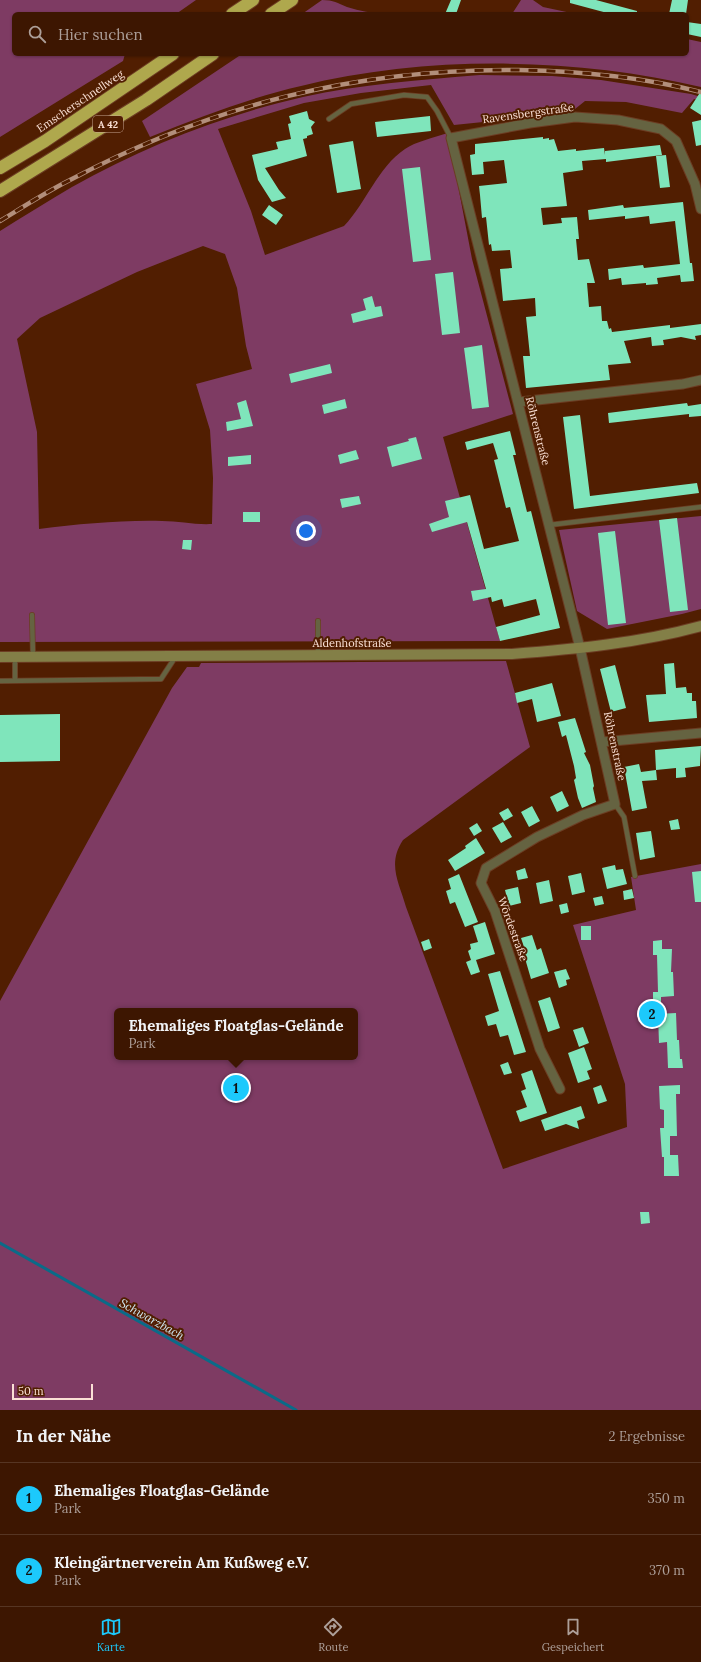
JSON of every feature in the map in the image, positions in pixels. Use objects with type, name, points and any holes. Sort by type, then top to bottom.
[{"type":"highway","points":[[235,12],[253,0]]},
{"type":"highway","points":[[274,12],[292,0]]},
{"type":"highway","name":"Emscherschnellweg","points":[[0,168],[45,141],[170,56]]},
{"type":"highway","name":"A 42","points":[[0,191],[146,100],[210,56]]},
{"type":"street","name":"Ravensbergstraße","points":[[451,138],[530,123],[575,117],[618,120],[661,129],[676,141],[695,184],[701,209]]},
{"type":"street","name":"Röhrenstraße","points":[[451,138],[580,648],[615,804]]},
{"type":"street","points":[[518,402],[683,384],[701,380]]},
{"type":"street","name":"Aldenhofstraße","points":[[0,657],[512,654],[580,648],[643,639],[701,626]]},
{"type":"street","points":[[602,742],[701,733]]},
{"type":"street","name":"Wördestraße","points":[[560,1089],[540,1049],[496,911],[481,883],[486,868],[537,837],[584,815],[615,804]]},
{"type":"lane","name":"Röhrenstraße","points":[[329,119],[351,104],[404,95],[427,97],[437,110],[451,138]]},
{"type":"lane","points":[[549,525],[701,507]]},
{"type":"lane","points":[[32,615],[33,657]]},
{"type":"lane","points":[[318,621],[318,655]]},
{"type":"lane","points":[[0,681],[161,679],[176,656]]},
{"type":"lane","points":[[14,657],[15,681]]},
{"type":"lane","name":"Röhrenstraße","points":[[615,804],[624,816],[635,876]]},
{"type":"shaded area","points":[[0,0],[196,0],[179,12],[12,12],[12,56],[124,56],[123,61],[0,137]]},
{"type":"shaded area","points":[[322,0],[326,0],[361,11],[371,12],[305,12]]},
{"type":"shaded area","points":[[521,0],[533,0],[543,7],[567,12],[513,12]]},
{"type":"shaded area","points":[[689,39],[701,42],[701,87],[653,77],[552,65],[450,65],[399,69],[349,76],[301,86],[244,102],[150,137],[142,121],[239,56],[689,56]]},
{"type":"shaded area","points":[[480,75],[552,76],[601,80],[691,94],[701,97],[701,100],[694,99],[682,113],[626,102],[585,101],[570,113],[454,125],[431,85],[361,93],[304,103],[218,129],[251,211],[265,255],[344,226],[359,207],[379,175],[395,157],[414,144],[448,133],[472,259],[513,414],[443,437],[500,641],[0,642],[0,231],[63,192],[99,172],[184,134],[244,113],[303,97],[347,89],[391,83]],"holes":[[[203,246],[225,254],[237,288],[246,346],[252,369],[196,384],[210,430],[213,478],[212,524],[168,521],[131,521],[39,529],[37,432],[17,339],[40,318],[137,272]]]},
{"type":"shaded area","points":[[701,516],[701,609],[607,629],[577,611],[559,530]]},
{"type":"shaded area","points":[[506,661],[530,747],[403,840],[398,849],[395,865],[406,907],[503,1169],[627,1127],[625,1084],[573,925],[636,910],[631,877],[701,864],[701,1410],[0,1410],[0,1001],[172,688],[187,667],[199,667],[201,663]]},
{"type":"building","points":[[451,0],[461,0],[457,12],[446,12]]},
{"type":"building","points":[[570,0],[596,0],[637,12],[604,12],[570,3]]},
{"type":"building","points":[[672,0],[688,0],[686,12],[669,12]]},
{"type":"building","points":[[689,22],[701,24],[701,37],[689,34]]},
{"type":"building","points":[[701,91],[701,115],[690,108]]},
{"type":"building","points":[[307,111],[309,119],[315,122],[311,127],[313,134],[303,139],[307,156],[265,168],[286,198],[272,202],[258,180],[252,155],[278,149],[276,142],[291,139],[288,124],[291,123],[289,116]]},
{"type":"building","points":[[430,116],[431,131],[377,137],[375,122]]},
{"type":"building","points":[[701,120],[701,145],[696,146],[692,122]]},
{"type":"building","points":[[543,137],[543,139],[554,139],[558,151],[604,148],[605,155],[605,151],[660,145],[662,155],[606,162],[606,159],[582,161],[583,170],[563,173],[567,206],[541,208],[543,225],[562,223],[561,218],[577,217],[579,239],[576,239],[578,260],[589,259],[595,283],[587,283],[589,307],[601,306],[602,321],[607,321],[609,329],[611,328],[612,332],[670,325],[670,328],[701,324],[701,335],[695,336],[696,340],[681,337],[663,340],[664,345],[652,346],[651,337],[624,341],[631,363],[608,365],[610,380],[526,388],[523,356],[530,356],[526,317],[536,316],[535,298],[503,301],[500,269],[512,268],[510,250],[492,251],[491,244],[489,245],[486,217],[482,218],[479,186],[507,183],[504,160],[483,162],[484,174],[472,175],[470,155],[475,154],[475,144]]},
{"type":"building","points":[[353,141],[361,189],[337,193],[329,145]]},
{"type":"building","points":[[666,155],[670,187],[660,188],[656,156]]},
{"type":"building","points":[[420,167],[431,260],[413,262],[402,169]]},
{"type":"building","points":[[683,202],[690,263],[692,263],[694,281],[681,282],[680,275],[657,278],[658,284],[646,285],[646,283],[622,285],[621,278],[609,280],[608,269],[643,265],[644,268],[680,264],[675,221],[650,224],[649,216],[625,219],[625,216],[589,220],[588,210],[623,205],[624,208]]},
{"type":"building","points":[[269,205],[283,215],[276,225],[262,215]]},
{"type":"building","points":[[453,272],[460,333],[442,335],[435,274]]},
{"type":"building","points":[[372,296],[375,307],[381,306],[383,316],[353,323],[351,314],[366,310],[363,299]]},
{"type":"building","points":[[482,345],[489,407],[472,409],[464,348]]},
{"type":"building","points":[[330,364],[332,373],[291,383],[289,374]]},
{"type":"building","points":[[345,399],[347,408],[324,414],[322,405]]},
{"type":"building","points":[[246,400],[253,426],[227,431],[226,422],[241,419],[237,403]]},
{"type":"building","points":[[687,403],[688,406],[701,404],[701,416],[689,417],[689,414],[609,423],[608,413]]},
{"type":"building","points":[[580,415],[590,496],[697,483],[699,493],[574,509],[563,417]]},
{"type":"building","points":[[510,431],[516,455],[513,455],[527,512],[531,511],[560,628],[500,641],[496,627],[540,615],[536,599],[504,607],[502,599],[492,602],[491,597],[473,601],[471,591],[486,589],[467,522],[432,532],[429,524],[449,517],[445,501],[470,495],[484,549],[519,541],[510,507],[506,508],[494,460],[498,459],[493,443],[467,450],[465,442]]},
{"type":"building","points":[[416,437],[422,459],[392,467],[387,447],[409,441],[408,439]]},
{"type":"building","points":[[356,450],[359,459],[340,464],[338,455]]},
{"type":"building","points":[[251,455],[251,464],[228,466],[228,457]]},
{"type":"building","points":[[359,496],[361,504],[342,508],[340,499]]},
{"type":"building","points":[[243,512],[260,512],[260,522],[243,522]]},
{"type":"building","points":[[677,518],[688,610],[670,612],[659,520]]},
{"type":"building","points":[[615,531],[626,623],[608,625],[598,533]]},
{"type":"building","points":[[183,540],[192,540],[191,550],[182,549]]},
{"type":"building","points":[[674,663],[676,688],[686,687],[687,693],[692,693],[692,701],[696,701],[697,718],[649,722],[646,695],[666,694],[664,664]]},
{"type":"building","points":[[615,665],[626,708],[611,712],[600,669]]},
{"type":"building","points":[[552,683],[561,716],[537,722],[532,699],[517,703],[515,693]]},
{"type":"building","points":[[60,714],[60,761],[0,762],[0,715]]},
{"type":"building","points":[[575,718],[586,752],[584,753],[590,765],[596,802],[582,808],[574,780],[576,778],[574,766],[566,735],[562,737],[558,722]]},
{"type":"building","points":[[701,746],[700,766],[685,768],[686,777],[676,778],[676,768],[656,770],[655,750]]},
{"type":"building","points":[[639,764],[641,772],[656,770],[657,780],[642,781],[647,808],[632,811],[624,767]]},
{"type":"building","points":[[562,791],[569,806],[557,812],[550,797]]},
{"type":"building","points":[[532,806],[540,821],[529,827],[521,812]]},
{"type":"building","points":[[508,808],[513,816],[504,821],[499,813]]},
{"type":"building","points":[[678,819],[680,829],[671,830],[669,821]]},
{"type":"building","points":[[503,822],[512,837],[501,843],[492,828]]},
{"type":"building","points":[[477,823],[482,831],[474,836],[469,828]]},
{"type":"building","points":[[651,831],[655,857],[640,860],[636,833]]},
{"type":"building","points":[[476,838],[485,853],[455,871],[448,860],[466,848],[465,846]]},
{"type":"building","points":[[615,865],[616,870],[623,869],[627,884],[607,889],[602,868]]},
{"type":"building","points":[[525,868],[528,878],[518,880],[516,871]]},
{"type":"building","points":[[701,871],[701,902],[695,902],[692,872]]},
{"type":"building","points":[[581,873],[585,892],[572,895],[568,876]]},
{"type":"building","points":[[459,874],[478,922],[465,927],[455,902],[450,904],[446,891],[451,889],[448,879]]},
{"type":"building","points":[[549,880],[553,901],[540,904],[536,883]]},
{"type":"building","points":[[518,887],[521,903],[509,906],[505,890]]},
{"type":"building","points":[[632,889],[634,898],[624,900],[623,891]]},
{"type":"building","points":[[602,896],[604,904],[595,906],[593,898]]},
{"type":"building","points":[[567,903],[569,912],[561,914],[559,905]]},
{"type":"building","points":[[485,922],[495,954],[476,960],[480,972],[471,975],[466,962],[471,960],[468,951],[471,949],[470,944],[478,942],[473,926]]},
{"type":"building","points":[[581,926],[591,926],[591,940],[581,940]]},
{"type":"building","points":[[532,935],[537,950],[541,948],[549,973],[531,979],[522,948],[524,947],[521,938]]},
{"type":"building","points":[[429,939],[432,948],[424,951],[421,942]]},
{"type":"building","points":[[662,940],[662,949],[672,949],[671,972],[673,972],[674,996],[661,997],[661,1004],[653,1004],[653,992],[658,992],[657,955],[653,955],[653,941]]},
{"type":"building","points":[[566,969],[570,979],[566,980],[567,985],[559,988],[554,972]]},
{"type":"building","points":[[500,971],[526,1052],[514,1055],[508,1035],[500,1037],[496,1024],[488,1026],[485,1016],[499,1011],[488,974]]},
{"type":"building","points":[[550,997],[560,1028],[548,1032],[538,1001]]},
{"type":"building","points":[[676,1013],[677,1040],[679,1040],[680,1059],[682,1059],[683,1068],[668,1068],[667,1042],[659,1043],[658,1014]]},
{"type":"building","points":[[583,1027],[589,1043],[579,1047],[573,1030]]},
{"type":"building","points":[[584,1047],[592,1069],[587,1071],[590,1079],[578,1083],[568,1053]]},
{"type":"building","points":[[508,1062],[512,1073],[504,1075],[500,1065]]},
{"type":"building","points":[[532,1070],[547,1113],[520,1122],[516,1111],[527,1107],[521,1091],[526,1089],[521,1074]]},
{"type":"building","points":[[601,1085],[607,1101],[598,1104],[593,1088]]},
{"type":"building","points":[[680,1085],[680,1094],[676,1094],[677,1136],[670,1136],[670,1155],[678,1155],[679,1176],[664,1176],[664,1157],[662,1157],[660,1128],[664,1128],[664,1110],[660,1109],[659,1086]]},
{"type":"building","points":[[581,1106],[585,1118],[577,1121],[579,1129],[566,1124],[545,1131],[541,1120]]},
{"type":"building","points":[[640,1212],[649,1212],[650,1223],[641,1224]]},
{"type":"waterway","name":"Schwarzbach","points":[[0,1243],[296,1410]]},
{"type":"railway","points":[[0,221],[70,180],[123,154],[177,131],[232,112],[287,96],[344,84],[401,76],[459,71],[519,70],[587,73],[656,82],[701,92]]},
{"type":"place","name":"Kleingärtnerverein Am Kußweg e.V.","points":[[652,1014]]},
{"type":"place","name":"Ehemaliges Floatglas-Gelände","points":[[236,1088]]}]
